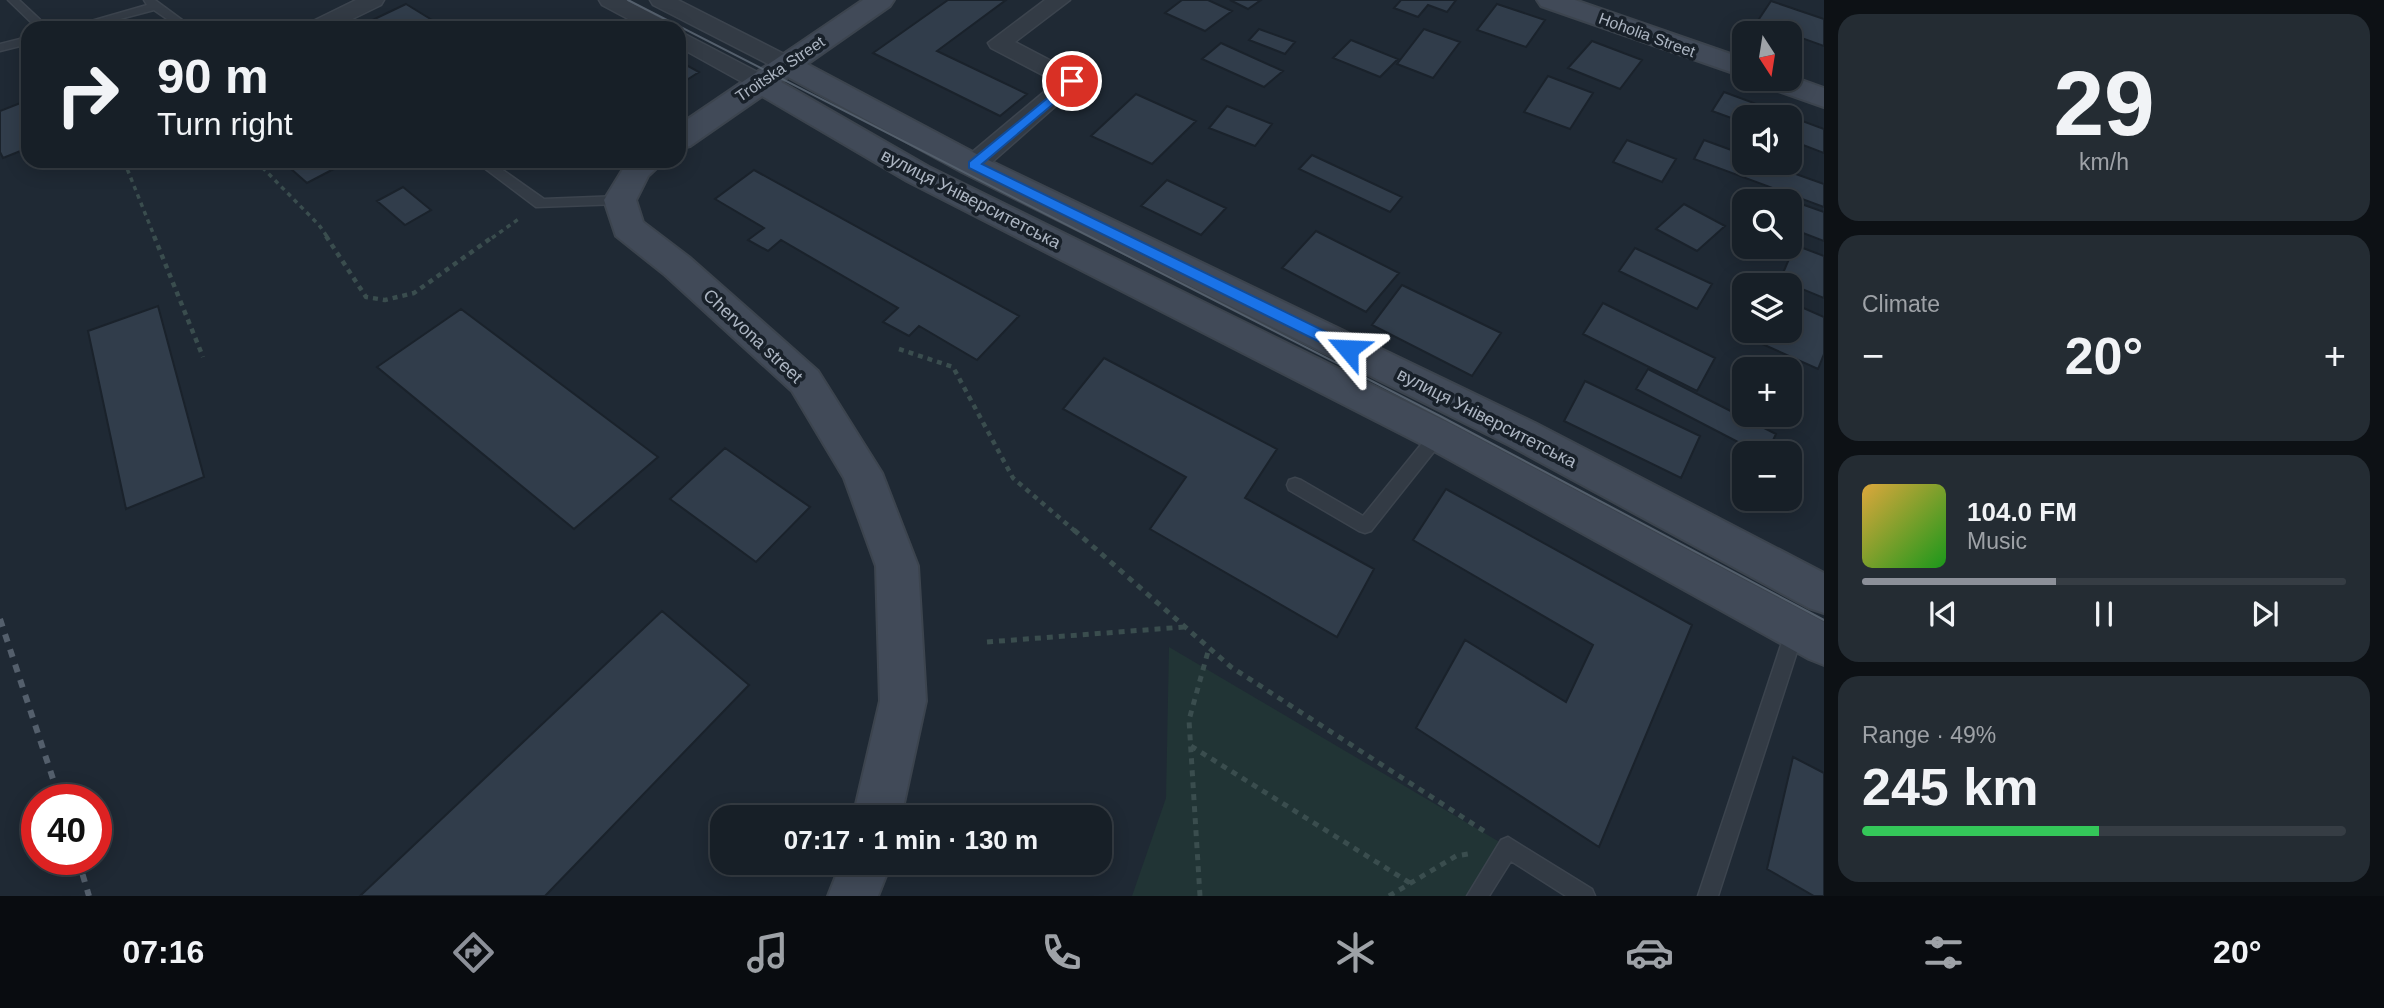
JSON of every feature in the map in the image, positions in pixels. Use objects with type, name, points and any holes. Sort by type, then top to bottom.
[{"type":"street","points":[[331,21],[373,0]]},
{"type":"street","points":[[610,0],[648,21]]},
{"type":"street","name":"вулиця Університетська","points":[[661,0],[773,73],[918,174],[1438,435],[1810,638]]},
{"type":"street","name":"Troitska Street","points":[[686,134],[881,0]]},
{"type":"street","points":[[973,165],[1072,81],[999,43],[1059,0]]},
{"type":"street","name":"Hoholia Street","points":[[1550,0],[1732,64]]},
{"type":"street","name":"Hoholia Street","points":[[1613,0],[1732,42]]},
{"type":"street","name":"вулиця Університетська","points":[[686,41],[773,73],[973,165],[1821,583]]},
{"type":"street","points":[[1802,67],[1824,75]]},
{"type":"street","points":[[1802,90],[1824,98]]},
{"type":"street","points":[[620,200],[639,168]]},
{"type":"street","name":"Chervona street","points":[[620,200],[628,228],[677,266],[805,381],[862,473],[897,566],[903,701],[880,805]]},
{"type":"street","points":[[1810,638],[1801,608],[1821,583]]},
{"type":"street","points":[[853,896],[861,875]]},
{"type":"lane","points":[[13,0],[36,21]]},
{"type":"lane","points":[[95,21],[152,3],[177,21]]},
{"type":"lane","points":[[0,48],[21,42]]},
{"type":"lane","points":[[491,168],[541,204],[620,200]]},
{"type":"lane","points":[[1295,485],[1366,526],[1438,435]]},
{"type":"lane","points":[[1708,896],[1810,638]]},
{"type":"lane","points":[[1477,896],[1508,847],[1585,896]]},
{"type":"path","points":[[127,168],[203,357]]},
{"type":"path","points":[[263,168],[319,225],[366,298],[385,300],[414,293],[541,204]]},
{"type":"path","points":[[900,349],[953,367],[1013,478],[1231,667],[1508,847]]},
{"type":"path","points":[[987,642],[1185,627]]},
{"type":"path","points":[[1200,896],[1189,720],[1209,648]]},
{"type":"path","points":[[1191,746],[1410,883]]},
{"type":"path","points":[[1389,896],[1456,856],[1508,847]]},
{"type":"shaded area","points":[[1169,647],[1508,847],[1484,896],[1132,896],[1166,798]]},
{"type":"building","points":[[948,0],[1006,0],[937,51],[1027,94],[1000,116],[873,53]]},
{"type":"building","points":[[1182,0],[1208,0],[1232,11],[1205,31],[1165,13]]},
{"type":"building","points":[[1230,0],[1261,0],[1248,9]]},
{"type":"building","points":[[1401,0],[1456,0],[1447,12],[1428,5],[1418,17],[1394,8]]},
{"type":"building","points":[[1771,1],[1824,19],[1824,46],[1802,38],[1802,21],[1758,21]]},
{"type":"building","points":[[406,4],[434,21],[370,21]]},
{"type":"building","points":[[1497,4],[1545,20],[1526,47],[1477,30]]},
{"type":"building","points":[[1259,29],[1295,42],[1285,54],[1249,40]]},
{"type":"building","points":[[1424,29],[1460,42],[1433,78],[1397,64]]},
{"type":"building","points":[[1351,40],[1398,59],[1380,77],[1333,58]]},
{"type":"building","points":[[1592,41],[1642,60],[1620,89],[1568,68]]},
{"type":"building","points":[[1221,43],[1283,71],[1264,87],[1202,59]]},
{"type":"building","points":[[686,65],[699,72],[686,80]]},
{"type":"building","points":[[1548,76],[1593,93],[1570,129],[1524,112]]},
{"type":"building","points":[[1724,92],[1759,105],[1732,105],[1732,118],[1712,111]]},
{"type":"building","points":[[1136,94],[1196,121],[1152,164],[1091,136]]},
{"type":"building","points":[[21,103],[21,151],[3,158],[0,152],[0,111]]},
{"type":"building","points":[[1227,106],[1272,124],[1255,146],[1209,128]]},
{"type":"building","points":[[1802,121],[1824,129],[1824,153],[1802,145]]},
{"type":"building","points":[[1627,140],[1676,159],[1662,182],[1613,162]]},
{"type":"building","points":[[1704,140],[1732,150],[1732,173],[1694,159]]},
{"type":"building","points":[[1312,155],[1402,197],[1390,212],[1299,169]]},
{"type":"building","points":[[290,168],[336,168],[307,183]]},
{"type":"building","points":[[754,170],[1019,316],[977,360],[919,326],[909,336],[883,322],[898,308],[781,240],[768,251],[748,240],[764,228],[715,199]]},
{"type":"building","points":[[1737,175],[1799,175],[1824,184],[1824,207],[1802,199],[1802,189],[1775,189]]},
{"type":"building","points":[[1167,180],[1226,208],[1201,235],[1141,206]]},
{"type":"building","points":[[403,187],[431,210],[405,225],[377,201]]},
{"type":"building","points":[[1684,204],[1725,226],[1697,251],[1656,229]]},
{"type":"building","points":[[1802,204],[1824,212],[1824,241],[1802,233]]},
{"type":"building","points":[[1316,231],[1399,273],[1366,312],[1282,268]]},
{"type":"building","points":[[1635,248],[1712,284],[1697,309],[1619,271]]},
{"type":"building","points":[[1802,248],[1824,256],[1824,298],[1802,289],[1802,273],[1783,273],[1789,259],[1802,259]]},
{"type":"building","points":[[1402,285],[1501,333],[1472,376],[1372,325]]},
{"type":"building","points":[[1603,303],[1715,358],[1697,391],[1583,334]]},
{"type":"building","points":[[158,306],[204,477],[126,509],[88,331]]},
{"type":"building","points":[[1802,307],[1824,317],[1824,354],[1818,369],[1802,362],[1802,357],[1791,357],[1760,343],[1802,343]]},
{"type":"building","points":[[461,309],[658,457],[574,529],[377,367]]},
{"type":"building","points":[[1104,358],[1277,449],[1245,498],[1374,569],[1337,637],[1150,529],[1186,477],[1063,409]]},
{"type":"building","points":[[1648,369],[1732,412],[1732,427],[1762,427],[1776,434],[1773,441],[1736,441],[1636,389]]},
{"type":"building","points":[[1585,381],[1700,436],[1681,478],[1564,421]]},
{"type":"building","points":[[725,448],[810,507],[756,562],[670,499]]},
{"type":"building","points":[[1446,489],[1692,625],[1599,847],[1416,728],[1465,640],[1566,702],[1593,645],[1413,540]]},
{"type":"building","points":[[662,611],[749,685],[545,896],[360,896]]},
{"type":"building","points":[[1793,757],[1824,773],[1824,896],[1814,896],[1767,869]]},
{"type":"tram line","points":[[628,0],[669,21]]},
{"type":"tram line","points":[[686,30],[1442,417],[1824,620]]},
{"type":"railway","points":[[0,619],[55,784]]},
{"type":"railway","points":[[83,875],[89,896]]},
{"type":"route","points":[[1072,81],[973,165],[1348,349]]}]
